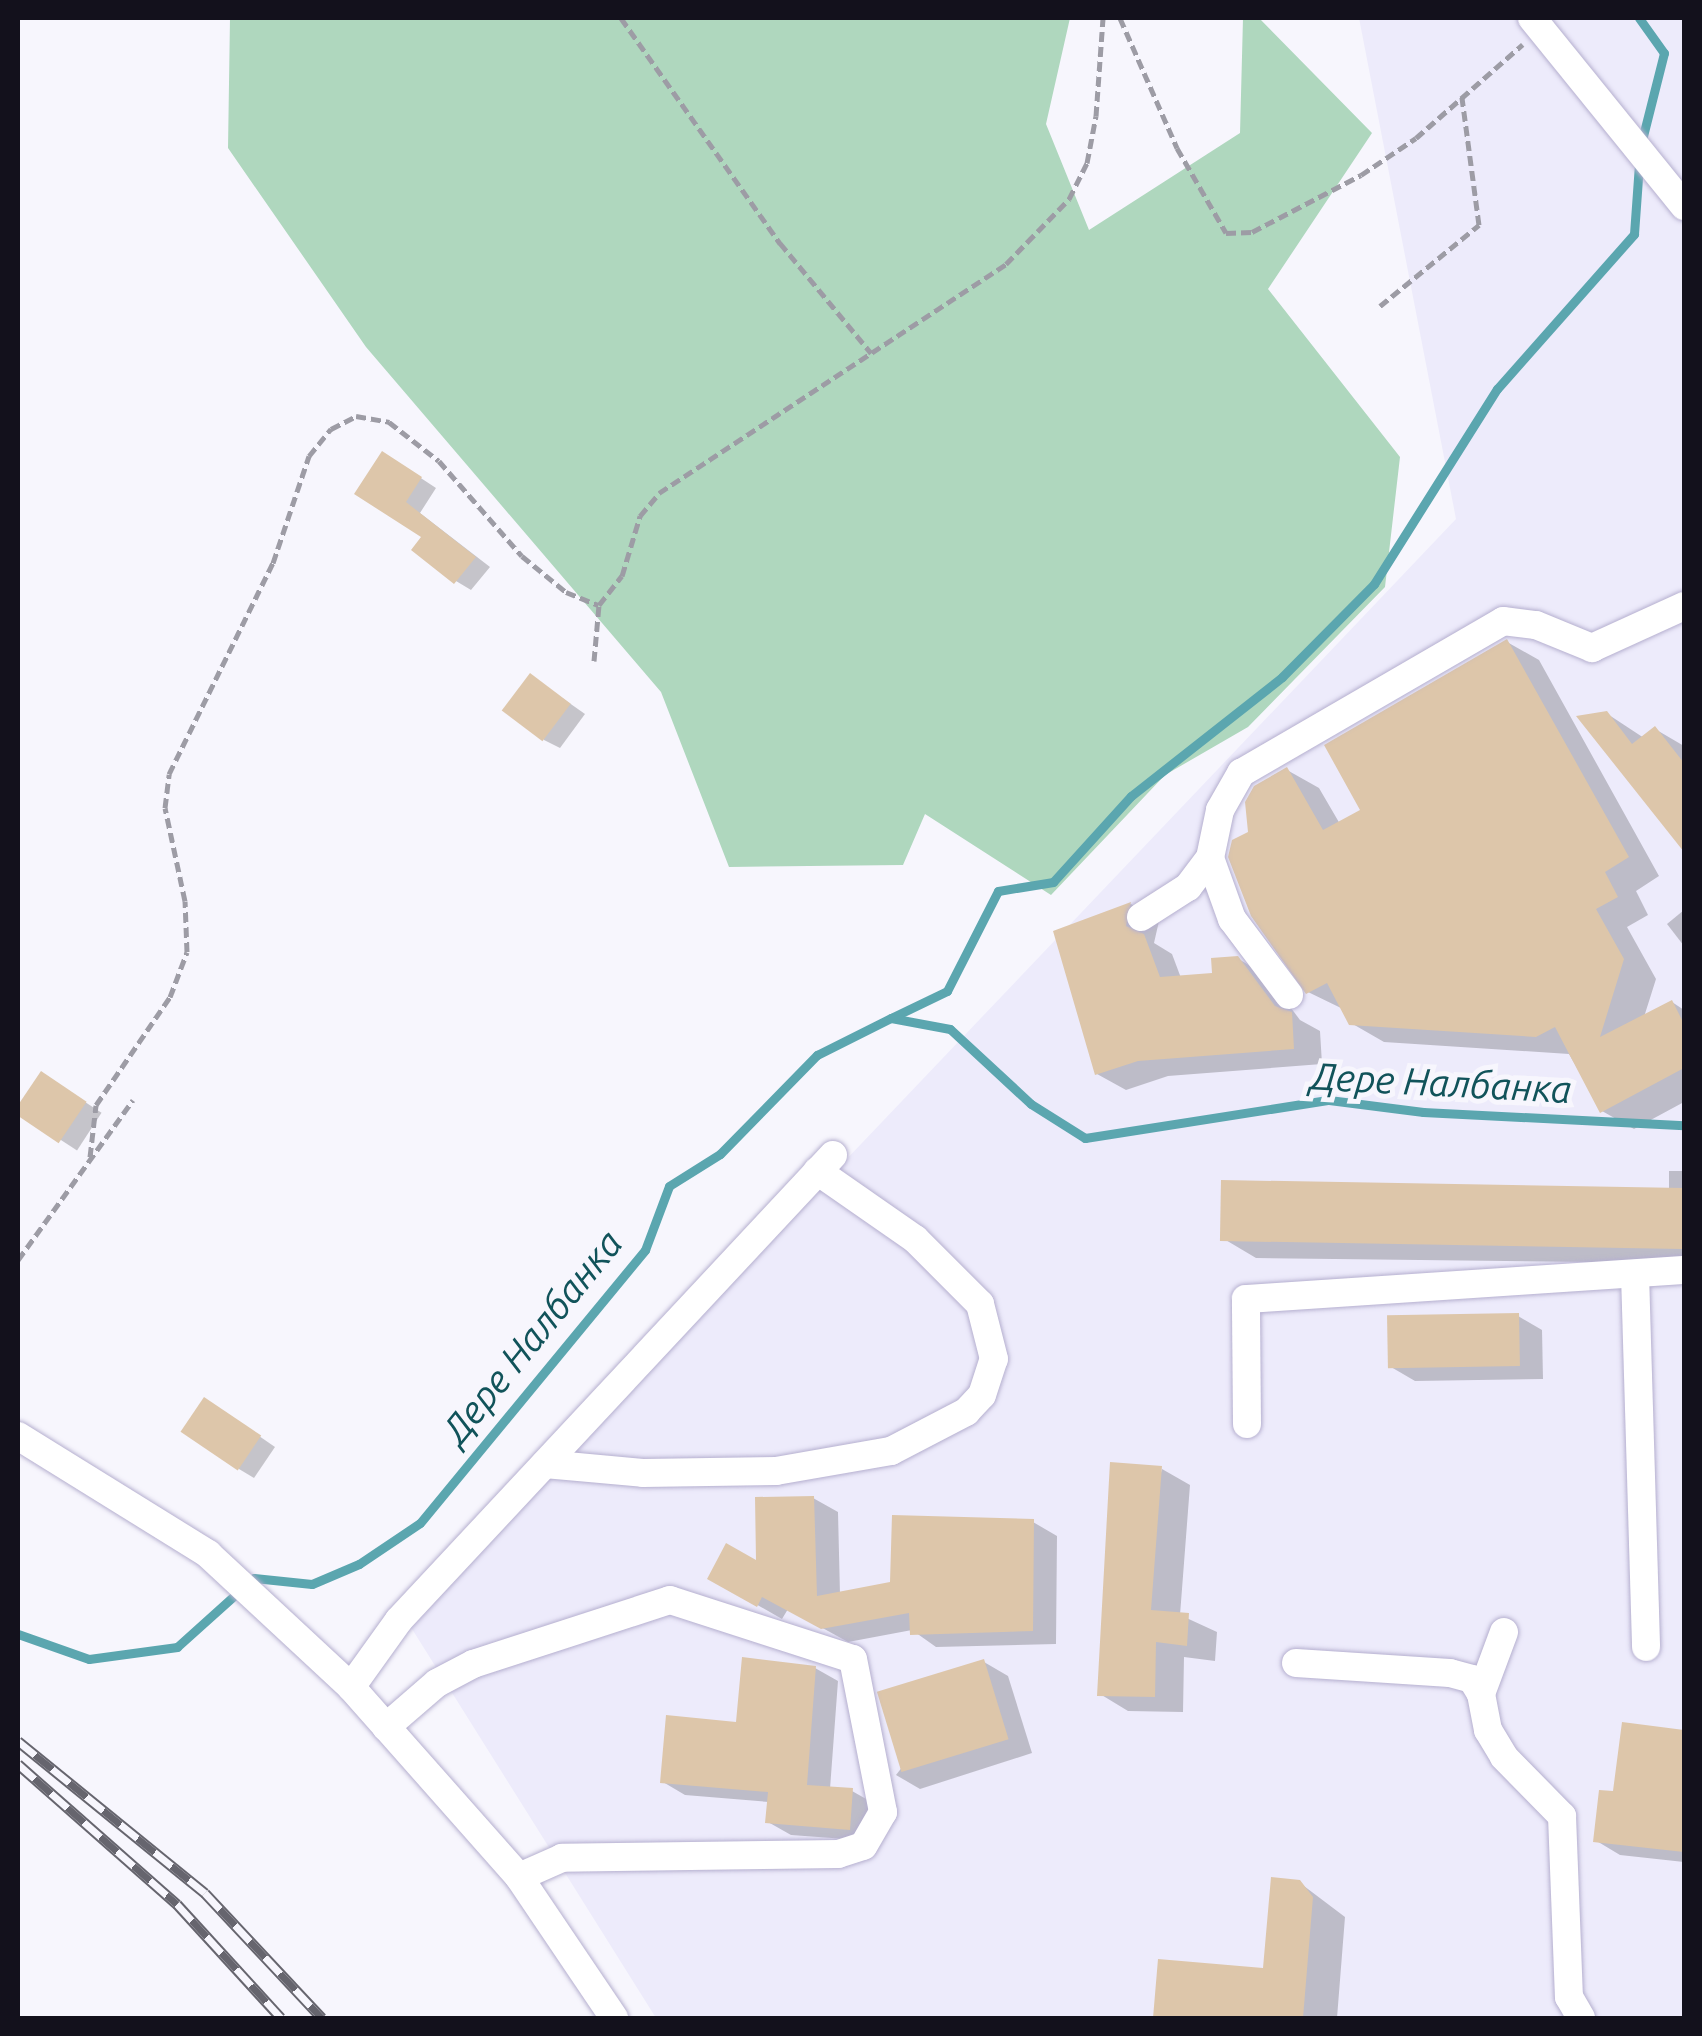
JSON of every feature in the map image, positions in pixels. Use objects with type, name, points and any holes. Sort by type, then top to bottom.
[{"type":"street","points":[[1536,24],[1684,206]]},
{"type":"street","points":[[1142,917],[1188,887],[1210,858],[1220,810],[1241,773],[1503,621],[1536,625],[1592,648],[1684,606]]},
{"type":"street","points":[[1210,858],[1232,919],[1289,996]]},
{"type":"street","points":[[351,1688],[399,1620],[825,1163],[915,1239],[980,1304],[994,1359],[982,1395],[966,1412],[891,1451],[776,1472],[643,1473],[545,1464]]},
{"type":"street","points":[[1247,1424],[1246,1299],[1684,1270]]},
{"type":"street","points":[[1635,1274],[1646,1647]]},
{"type":"street","points":[[18,1436],[208,1554],[351,1688],[518,1877],[614,2018]]},
{"type":"street","points":[[386,1727],[437,1683],[473,1664],[670,1600],[853,1660],[884,1812],[863,1846],[838,1854],[562,1858],[518,1877]]},
{"type":"street","points":[[1480,1694],[1504,1632]]},
{"type":"street","points":[[1296,1663],[1450,1673],[1472,1679],[1480,1694],[1488,1730],[1504,1757],[1562,1816],[1570,1997],[1581,2018]]},
{"type":"path","points":[[621,18],[780,243],[871,353]]},
{"type":"path","points":[[594,661],[599,604],[622,576],[640,516],[660,493],[1006,264],[1069,199],[1087,163],[1096,116],[1102,18]]},
{"type":"path","points":[[1120,18],[1176,148],[1226,233],[1252,232],[1362,175],[1416,138],[1536,24]]},
{"type":"path","points":[[1380,306],[1479,225],[1462,95]]},
{"type":"path","points":[[90,1157],[96,1104],[170,997],[187,952],[185,901],[166,808],[169,774],[274,562],[310,456],[331,429],[356,416],[389,422],[439,461],[522,556],[566,592],[599,604]]},
{"type":"path","points":[[18,1260],[132,1100]]},
{"type":"shaded area","points":[[1359,18],[1684,18],[1684,2018],[656,2018],[407,1621],[1456,519]]},
{"type":"green space","points":[[230,18],[1070,18],[1046,124],[1089,230],[1240,133],[1243,18],[1259,18],[1372,133],[1268,289],[1400,457],[1385,587],[1248,727],[1165,775],[1051,895],[925,814],[903,865],[729,867],[661,692],[366,347],[228,148]]},
{"type":"building","points":[[382,451],[422,477],[406,502],[476,557],[454,584],[411,550],[421,537],[354,494]]},
{"type":"building","points":[[1507,639],[1629,857],[1605,872],[1618,897],[1596,909],[1624,959],[1600,1037],[1672,1000],[1684,1024],[1684,1068],[1600,1113],[1555,1027],[1536,1037],[1349,1025],[1327,983],[1306,994],[1251,916],[1228,857],[1232,840],[1248,832],[1245,802],[1254,786],[1287,767],[1323,830],[1360,810],[1324,745]]},
{"type":"building","points":[[530,673],[571,704],[542,741],[502,711]]},
{"type":"building","points":[[1607,711],[1632,744],[1655,726],[1684,763],[1684,852],[1576,716]]},
{"type":"building","points":[[1131,902],[1126,926],[1144,934],[1160,977],[1212,973],[1211,958],[1238,956],[1275,1006],[1292,1012],[1294,1049],[1138,1061],[1095,1075],[1053,931]]},
{"type":"building","points":[[41,1071],[87,1102],[59,1143],[18,1116],[18,1105]]},
{"type":"building","points":[[1221,1180],[1684,1188],[1683,1249],[1220,1241]]},
{"type":"building","points":[[1519,1313],[1520,1366],[1388,1368],[1387,1315]]},
{"type":"building","points":[[204,1397],[261,1436],[238,1470],[181,1432]]},
{"type":"building","points":[[1110,1462],[1162,1466],[1151,1610],[1189,1613],[1187,1646],[1156,1642],[1155,1697],[1097,1696]]},
{"type":"building","points":[[814,1496],[817,1596],[890,1582],[892,1515],[1034,1519],[1033,1631],[910,1635],[909,1613],[821,1629],[762,1597],[757,1607],[707,1579],[726,1543],[756,1560],[755,1497]]},
{"type":"building","points":[[742,1657],[816,1666],[807,1785],[853,1788],[850,1830],[765,1823],[768,1792],[660,1783],[666,1715],[736,1722]]},
{"type":"building","points":[[984,1659],[1009,1739],[901,1772],[877,1692]]},
{"type":"building","points":[[1622,1722],[1684,1730],[1684,1852],[1593,1842],[1599,1790],[1613,1791]]},
{"type":"building","points":[[1271,1877],[1300,1880],[1313,1897],[1303,2018],[1153,2018],[1158,1959],[1263,1968]]},
{"type":"waterway","points":[[1639,18],[1664,53],[1641,144]]},
{"type":"waterway","points":[[893,1017],[947,991],[998,891],[1053,882],[1131,796],[1282,677],[1374,584],[1497,389],[1634,234],[1639,164]]},
{"type":"waterway","name":"Дере Налбанка","points":[[18,1634],[89,1659],[177,1647],[254,1578],[312,1584],[359,1564],[420,1523],[645,1250],[669,1186],[720,1154],[817,1055],[891,1018],[950,1029],[1031,1104],[1085,1138],[1329,1100],[1423,1112],[1684,1125]]},
{"type":"railway","points":[[18,1741],[205,1893],[322,2018]]},
{"type":"railway","points":[[18,1764],[177,1904],[281,2018]]}]
